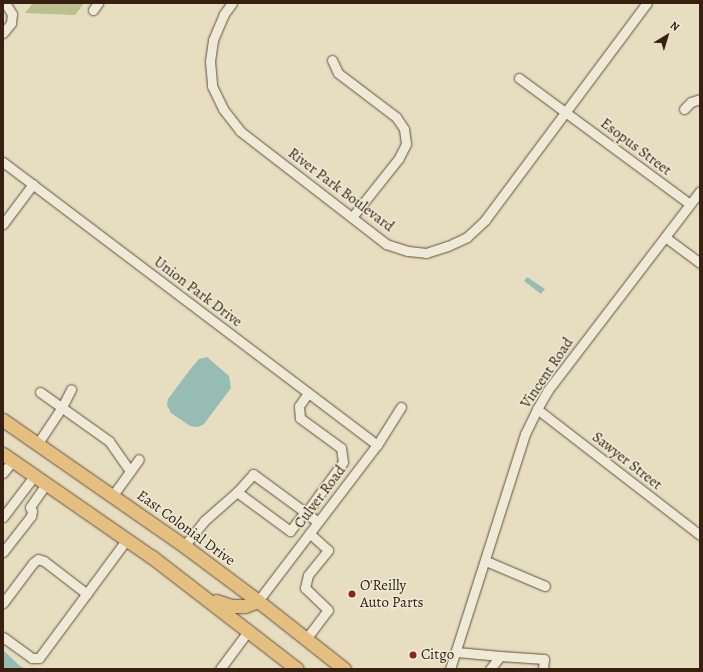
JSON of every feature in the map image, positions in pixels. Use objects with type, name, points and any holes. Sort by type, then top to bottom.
[{"type":"highway","name":"East Colonial Drive","points":[[3,420],[113,495],[184,546],[258,601],[344,669]]},
{"type":"highway","points":[[8,457],[127,539],[249,630],[297,669]]},
{"type":"highway","points":[[206,598],[231,606],[245,606],[258,601]]},
{"type":"street","points":[[3,33],[11,23],[12,14],[5,3]]},
{"type":"street","name":"River Park Boulevard","points":[[232,3],[224,14],[213,40],[210,60],[212,86],[223,109],[240,131],[386,244],[408,251],[426,253],[448,246],[467,236],[485,220],[647,3]]},
{"type":"street","points":[[332,60],[338,73],[396,117],[404,129],[406,144],[399,158],[352,217]]},
{"type":"street","name":"Esopus Street","points":[[518,78],[690,204]]},
{"type":"street","points":[[684,109],[691,102],[700,99]]},
{"type":"street","name":"Union Park Drive","points":[[3,162],[377,445]]},
{"type":"street","points":[[3,224],[33,184]]},
{"type":"street","name":"Vincent Road","points":[[450,669],[457,652],[525,434],[537,408],[548,390],[700,190]]},
{"type":"street","points":[[665,237],[700,263]]},
{"type":"street","points":[[38,443],[62,407],[71,389]]},
{"type":"street","points":[[40,392],[109,441],[130,471]]},
{"type":"street","points":[[237,492],[290,531],[308,510],[343,462],[341,448],[300,418],[299,406],[308,393]]},
{"type":"street","name":"Culver Road","points":[[258,601],[377,445],[401,407]]},
{"type":"street","name":"Sawyer Street","points":[[537,408],[700,535]]},
{"type":"street","points":[[3,473],[8,457]]},
{"type":"street","points":[[113,495],[139,459]]},
{"type":"street","points":[[184,546],[204,521],[237,492],[253,474],[318,522]]},
{"type":"street","points":[[3,517],[35,475]]},
{"type":"street","points":[[30,507],[47,484]]},
{"type":"street","points":[[3,552],[31,516],[32,511],[30,507],[18,498]]},
{"type":"street","points":[[306,639],[328,610],[305,588],[308,575],[328,550],[309,533]]},
{"type":"street","points":[[3,637],[32,658],[39,658],[127,539]]},
{"type":"street","points":[[3,603],[33,563],[38,559],[44,560],[87,594]]},
{"type":"street","points":[[486,561],[545,586]]},
{"type":"street","points":[[220,669],[249,630]]},
{"type":"street","points":[[457,652],[544,659],[543,669]]},
{"type":"street","points":[[490,669],[500,656]]},
{"type":"green space","points":[[33,3],[84,3],[75,15],[25,13]]},
{"type":"water","points":[[527,277],[545,289],[541,294],[524,281]]},
{"type":"water","points":[[207,357],[229,376],[231,388],[204,424],[198,427],[190,426],[171,413],[167,405],[168,399],[199,359]]},
{"type":"water","points":[[3,650],[20,666],[26,669],[3,669]]},
{"type":"place","name":"O'Reilly Auto Parts","points":[[352,594]]},
{"type":"place","name":"Citgo","points":[[413,655]]}]
